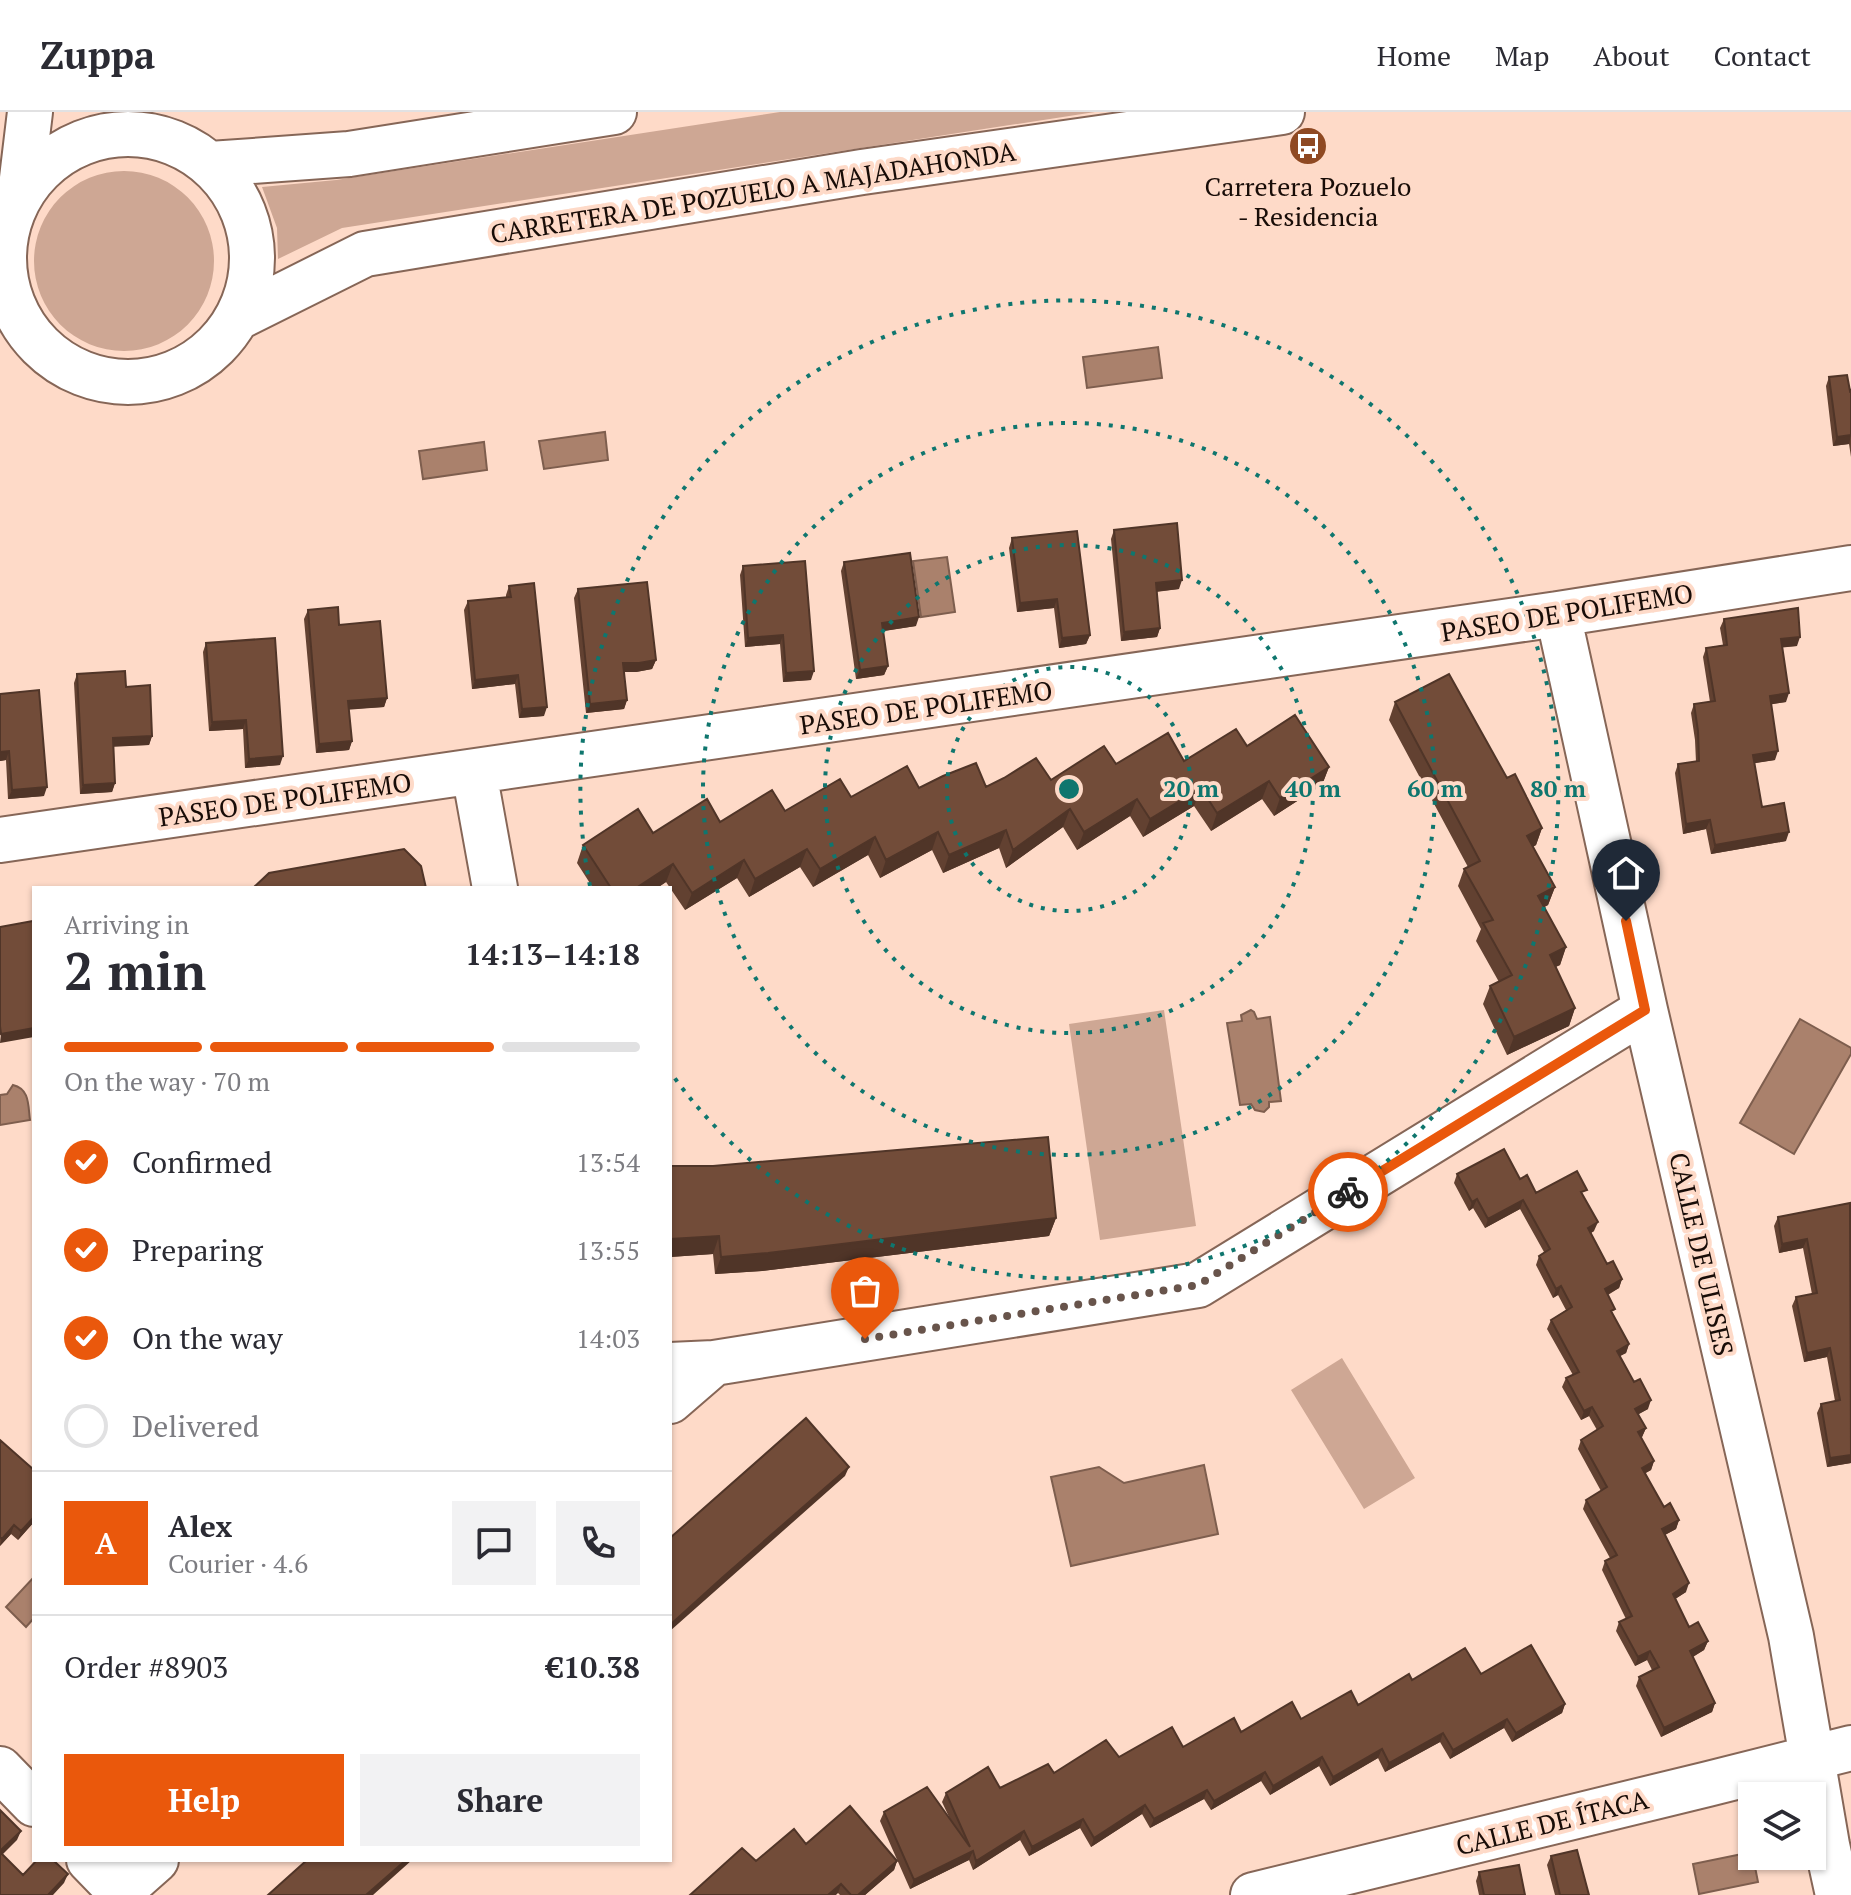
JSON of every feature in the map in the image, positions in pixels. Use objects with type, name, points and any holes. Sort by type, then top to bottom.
[{"type":"street","points":[[30,112],[3,262],[10,300],[29,334],[56,361]]},
{"type":"street","points":[[210,164],[349,154],[498,121],[614,112]]},
{"type":"street","name":"CARRETERA DE POZUELO A MAJADAHONDA","points":[[237,318],[365,254],[862,172],[1282,112]]},
{"type":"street","points":[[0,352],[56,361],[87,376],[122,383],[156,380],[189,367],[217,346],[237,318],[252,278],[251,236],[237,196],[210,164],[145,123],[77,144],[44,165],[9,216]]},
{"type":"street","name":"PASEO DE POLIFEMO","points":[[0,840],[1558,614],[1851,568]]},
{"type":"street","name":"CALLE DE ULISES","points":[[1558,614],[1645,1010],[1791,1636],[1832,1753],[1827,1845],[1838,1895]]},
{"type":"street","points":[[474,772],[495,886]]},
{"type":"street","points":[[672,1365],[714,1363],[1198,1285],[1645,1010]]},
{"type":"street","points":[[672,1399],[714,1363]]},
{"type":"street","name":"CALLE DE ÍTACA","points":[[1253,1895],[1832,1753]]},
{"type":"street","points":[[0,1769],[32,1802]]},
{"type":"street","points":[[91,1862],[122,1894],[154,1862]]},
{"type":"shaded area","points":[[780,112],[1095,112],[342,228],[278,259],[277,228],[262,187],[336,180]]},
{"type":"shaded area","points":[[124,171],[159,177],[188,197],[208,226],[214,261],[208,296],[188,325],[159,345],[124,351],[89,345],[60,325],[40,296],[34,261],[40,226],[60,197],[89,177]]},
{"type":"shaded area","points":[[1158,347],[1162,378],[1087,388],[1083,357]]},
{"type":"shaded area","points":[[605,432],[608,460],[544,469],[539,441]]},
{"type":"shaded area","points":[[484,442],[487,470],[423,479],[419,451]]},
{"type":"shaded area","points":[[947,557],[955,612],[921,617],[913,561]]},
{"type":"shaded area","points":[[1164,1010],[1196,1226],[1100,1240],[1069,1024]]},
{"type":"shaded area","points":[[1251,1010],[1257,1019],[1270,1017],[1281,1101],[1269,1102],[1264,1112],[1255,1110],[1251,1104],[1240,1105],[1227,1023],[1242,1021],[1241,1015]]},
{"type":"shaded area","points":[[1800,1019],[1851,1048],[1851,1054],[1794,1154],[1740,1123]]},
{"type":"shaded area","points":[[13,1085],[25,1094],[30,1120],[0,1125],[0,1095],[7,1094]]},
{"type":"shaded area","points":[[1342,1358],[1415,1478],[1364,1509],[1291,1390]]},
{"type":"shaded area","points":[[1204,1465],[1218,1534],[1071,1566],[1051,1477],[1099,1467],[1124,1483]]},
{"type":"shaded area","points":[[32,1579],[32,1620],[26,1627],[6,1607]]},
{"type":"shaded area","points":[[1738,1855],[1738,1870],[1756,1870],[1758,1882],[1699,1894],[1693,1864]]},
{"type":"building","points":[[1847,375],[1851,390],[1851,435],[1837,437],[1829,377]]},
{"type":"building","points":[[1177,523],[1182,580],[1156,583],[1160,628],[1124,632],[1114,530]]},
{"type":"building","points":[[1077,531],[1090,635],[1062,638],[1057,599],[1020,603],[1012,538]]},
{"type":"building","points":[[910,553],[919,617],[882,623],[888,666],[860,670],[844,562]]},
{"type":"building","points":[[805,561],[814,671],[786,673],[783,635],[748,638],[743,566]]},
{"type":"building","points":[[647,582],[656,660],[623,663],[627,700],[590,704],[578,589]]},
{"type":"building","points":[[534,583],[547,707],[522,709],[518,675],[475,680],[468,601],[511,597],[509,586]]},
{"type":"building","points":[[338,607],[339,625],[380,621],[387,698],[348,701],[352,741],[319,744],[308,610]]},
{"type":"building","points":[[1798,608],[1800,637],[1781,639],[1789,693],[1770,696],[1778,751],[1753,755],[1762,807],[1784,803],[1789,832],[1715,845],[1710,820],[1686,824],[1678,764],[1699,761],[1694,704],[1715,701],[1706,648],[1727,645],[1724,619]]},
{"type":"building","points":[[275,638],[283,756],[249,759],[246,720],[212,722],[206,643]]},
{"type":"building","points":[[125,671],[126,687],[150,685],[152,736],[113,738],[115,783],[83,785],[77,674]]},
{"type":"building","points":[[1449,674],[1507,778],[1515,774],[1542,828],[1527,836],[1555,887],[1538,896],[1566,947],[1550,955],[1575,1008],[1514,1037],[1490,986],[1512,975],[1483,923],[1493,920],[1464,869],[1480,861],[1395,702]]},
{"type":"building","points":[[39,690],[47,787],[12,790],[9,751],[0,752],[0,694]]},
{"type":"building","points":[[1295,715],[1329,767],[1280,798],[1269,781],[1217,813],[1201,788],[1150,819],[1137,799],[1084,832],[1070,809],[1013,850],[1006,830],[949,855],[938,832],[886,860],[875,837],[820,869],[807,849],[755,879],[744,860],[692,893],[673,864],[639,886],[610,886],[583,845],[638,809],[653,833],[707,799],[720,822],[772,790],[785,811],[840,779],[851,797],[907,766],[919,788],[976,763],[986,787],[1036,758],[1051,780],[1104,746],[1116,764],[1168,733],[1184,761],[1236,729],[1247,746]]},
{"type":"building","points":[[404,849],[421,866],[426,886],[255,886],[269,873]]},
{"type":"building","points":[[32,921],[32,1028],[1,1034],[0,1026],[0,927]]},
{"type":"building","points":[[1048,1137],[1056,1218],[721,1257],[719,1236],[672,1239],[672,1166],[713,1166]]},
{"type":"building","points":[[1504,1149],[1520,1179],[1527,1175],[1536,1193],[1577,1171],[1587,1190],[1581,1192],[1598,1222],[1588,1228],[1607,1264],[1613,1261],[1622,1279],[1605,1289],[1615,1309],[1611,1311],[1629,1344],[1617,1351],[1634,1382],[1640,1379],[1651,1400],[1635,1409],[1646,1428],[1638,1432],[1654,1461],[1642,1468],[1664,1507],[1670,1503],[1679,1520],[1662,1529],[1689,1583],[1673,1594],[1689,1627],[1698,1622],[1708,1641],[1690,1651],[1715,1703],[1664,1728],[1639,1677],[1659,1667],[1650,1651],[1638,1657],[1619,1622],[1632,1616],[1605,1561],[1617,1555],[1586,1500],[1607,1487],[1581,1440],[1603,1426],[1592,1407],[1584,1411],[1566,1378],[1579,1372],[1551,1320],[1572,1307],[1561,1286],[1556,1289],[1539,1256],[1550,1249],[1523,1200],[1488,1219],[1477,1199],[1472,1202],[1457,1174]]},
{"type":"building","points":[[1850,1203],[1851,1455],[1830,1458],[1821,1404],[1840,1400],[1830,1348],[1807,1353],[1796,1297],[1817,1293],[1807,1239],[1782,1244],[1778,1217]]},
{"type":"building","points":[[806,1418],[849,1467],[672,1623],[672,1536]]},
{"type":"building","points":[[0,1440],[32,1468],[32,1519],[21,1531],[14,1525],[2,1539]]},
{"type":"building","points":[[1531,1645],[1565,1704],[1516,1733],[1507,1719],[1453,1750],[1443,1733],[1389,1763],[1382,1749],[1333,1777],[1322,1757],[1273,1786],[1265,1772],[1214,1801],[1207,1790],[1154,1819],[1145,1805],[1094,1838],[1083,1819],[1032,1847],[1024,1831],[976,1861],[973,1851],[914,1880],[884,1812],[927,1787],[970,1847],[946,1793],[988,1767],[1000,1788],[1048,1764],[1054,1773],[1106,1740],[1119,1757],[1172,1727],[1183,1747],[1234,1718],[1241,1732],[1292,1702],[1301,1719],[1351,1691],[1358,1705],[1409,1674],[1412,1680],[1465,1648],[1481,1674]]},
{"type":"building","points":[[850,1806],[897,1861],[858,1895],[851,1895],[841,1884],[828,1895],[690,1895],[742,1848],[756,1861],[794,1829],[806,1844]]},
{"type":"building","points":[[0,1810],[21,1831],[0,1851]]},
{"type":"building","points":[[1577,1850],[1589,1895],[1560,1895],[1551,1856]]},
{"type":"building","points":[[0,1852],[23,1875],[35,1862],[55,1862],[68,1874],[48,1895],[0,1895]]},
{"type":"building","points":[[305,1862],[404,1862],[366,1895],[268,1895]]},
{"type":"building","points":[[1519,1865],[1525,1895],[1484,1895],[1479,1872]]},
{"type":"way so far","points":[[865,1339],[1198,1285],[1348,1192]]},
{"type":"place","name":"Carretera Pozuelo - Residencia","points":[[1308,146]]},
{"type":"route","points":[[1348,1192],[1645,1010],[1626,921]]}]
